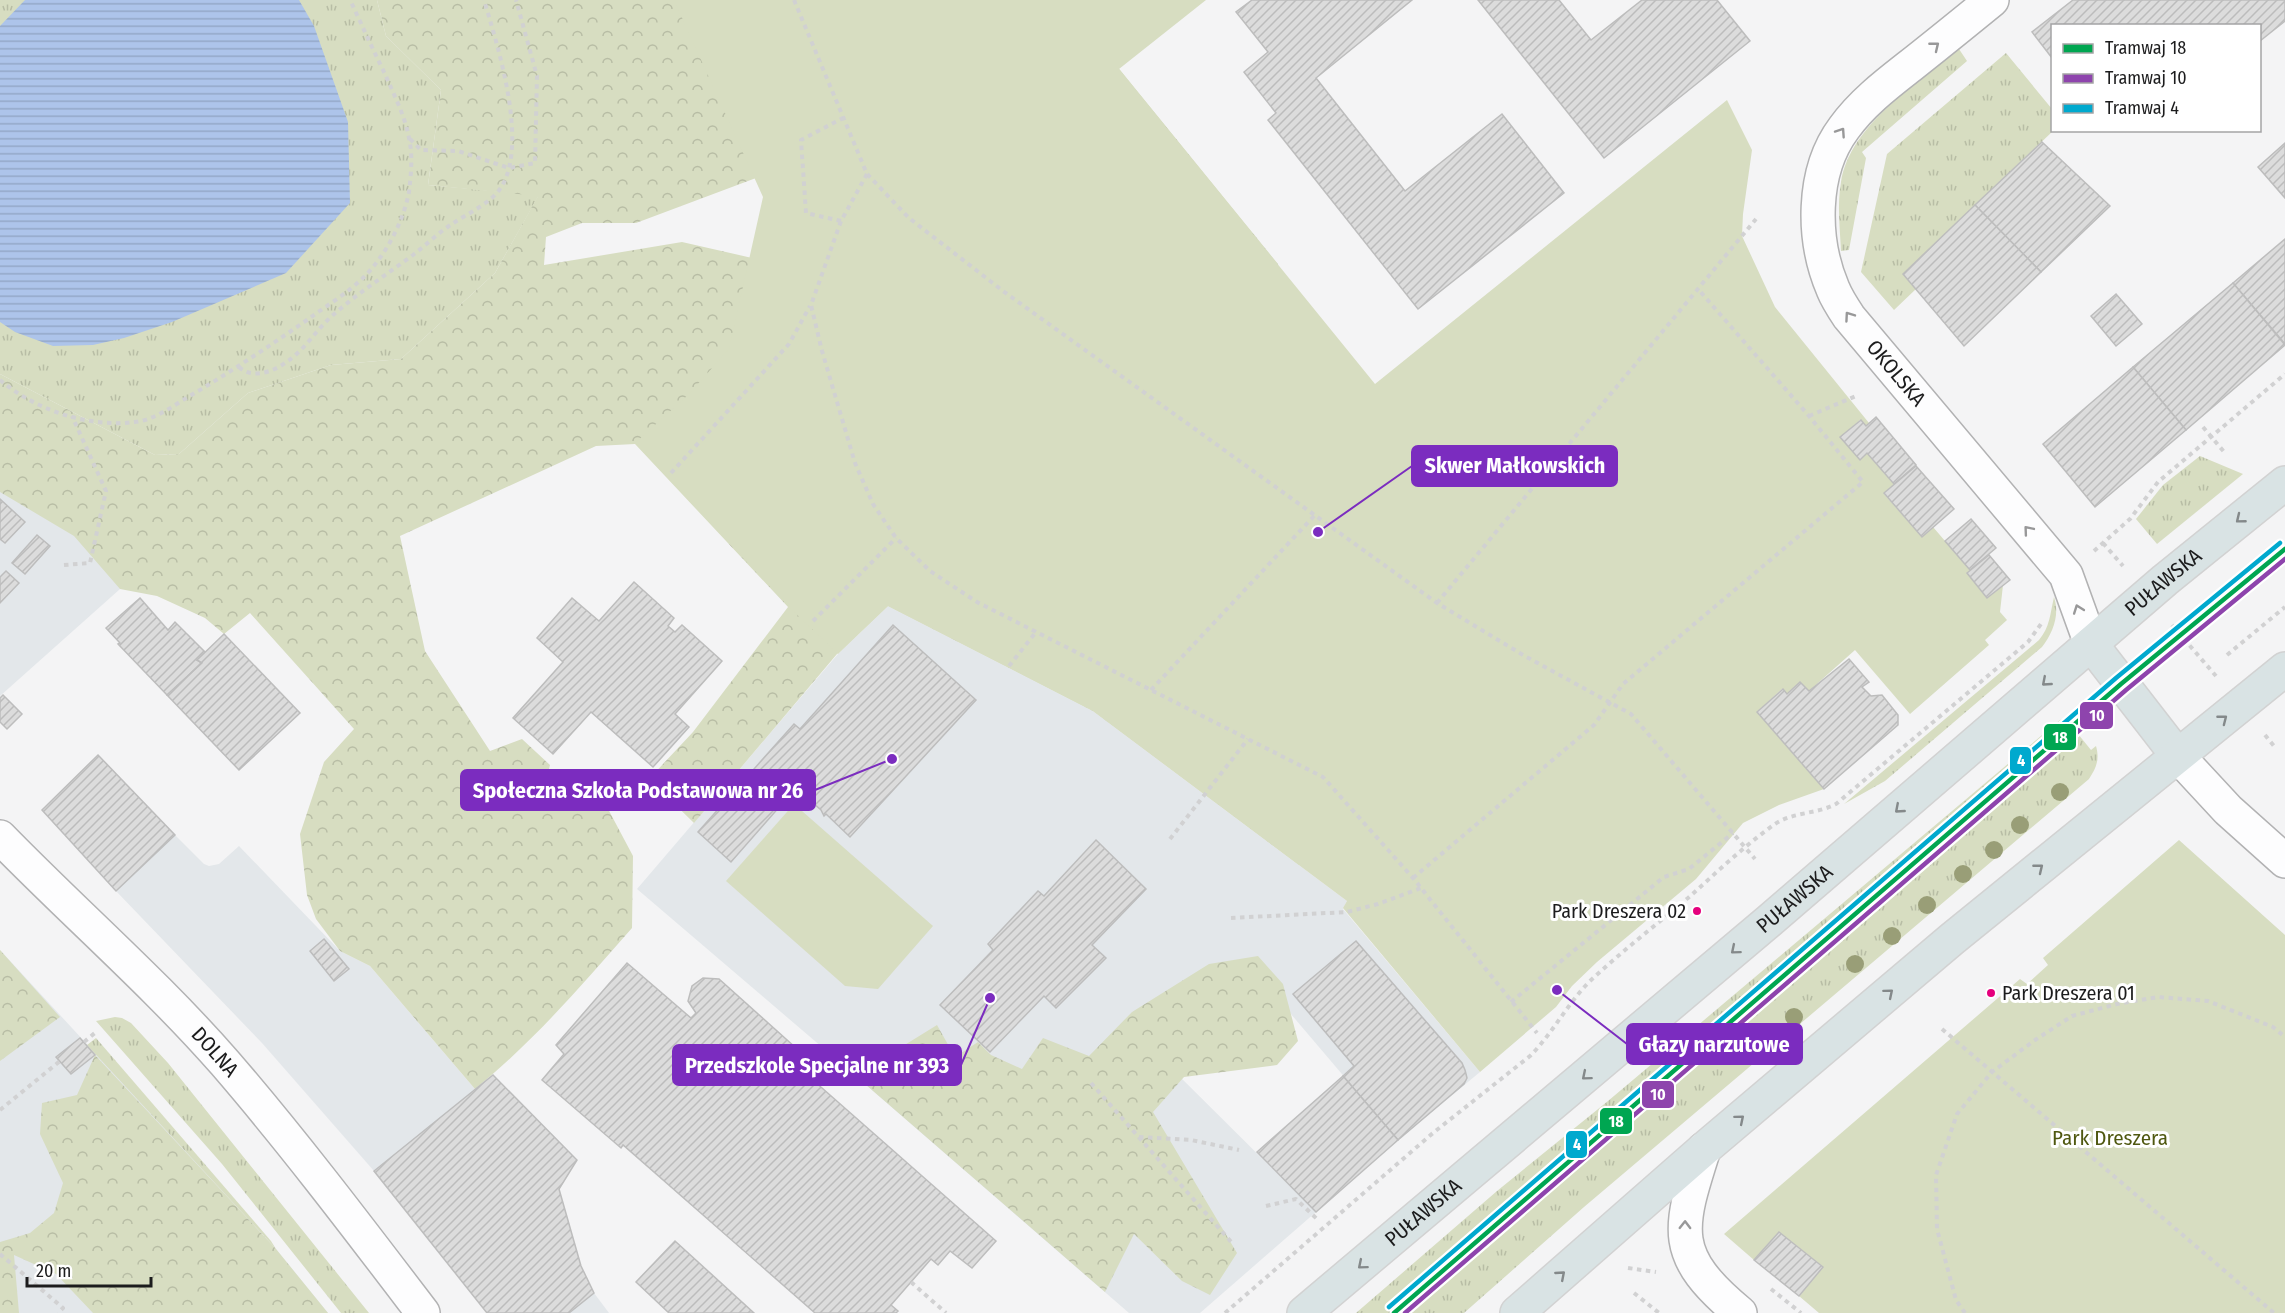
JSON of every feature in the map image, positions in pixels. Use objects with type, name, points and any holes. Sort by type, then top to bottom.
[{"type":"main road","name":"PUŁAWSKA","points":[[1304,1313],[1760,928],[2091,644],[2285,483]]},
{"type":"main road","points":[[2091,644],[2177,755]]},
{"type":"main road","points":[[1517,1313],[1704,1149],[1952,939],[2285,669]]},
{"type":"street","name":"OKOLSKA","points":[[1992,0],[1862,106],[1844,128],[1830,150],[1823,172],[1818,229],[1823,260],[1833,289],[1849,317],[2066,575],[2091,644]]},
{"type":"street","points":[[2177,755],[2228,810],[2285,861]]},
{"type":"street","name":"DOLNA","points":[[0,837],[224,1062],[415,1302],[431,1313]]},
{"type":"street","points":[[1704,1149],[1688,1201],[1685,1236],[1690,1256],[1704,1279],[1740,1313]]},
{"type":"path","points":[[0,380],[17,394],[47,408],[72,416],[102,423],[139,422],[162,412],[239,367],[348,291],[379,260],[401,220],[408,194],[411,166],[410,139],[402,111],[351,0]]},
{"type":"path","points":[[239,367],[243,371],[261,374],[284,364],[302,350],[319,329],[350,302],[448,226],[488,200],[502,187],[509,168],[513,125],[494,34],[484,0]]},
{"type":"path","points":[[410,139],[421,150],[458,151],[509,168],[536,163],[537,76],[516,0]]},
{"type":"path","points":[[794,0],[867,174],[909,218],[1004,291],[1437,603],[1523,655],[1631,714],[1755,859]]},
{"type":"path","points":[[841,221],[806,213],[801,140],[843,118]]},
{"type":"path","points":[[671,473],[789,344],[811,305],[841,221],[867,174]]},
{"type":"path","points":[[1437,603],[1756,219]]},
{"type":"path","points":[[1413,878],[1594,725],[1623,684],[1863,482],[1809,416],[1698,289]]},
{"type":"path","points":[[811,305],[825,363],[855,463],[873,504],[896,538],[930,571],[977,602],[1323,777],[1413,878],[1537,1033]]},
{"type":"path","points":[[2090,555],[2130,519],[2158,482],[2285,374]]},
{"type":"path","points":[[1809,416],[1856,396]]},
{"type":"path","points":[[64,565],[90,563],[106,491],[72,416]]},
{"type":"path","points":[[2203,427],[2225,453]]},
{"type":"path","points":[[1151,690],[1316,515]]},
{"type":"path","points":[[813,621],[896,538]]},
{"type":"path","points":[[2103,543],[2128,572]]},
{"type":"path","points":[[2227,655],[2285,607]]},
{"type":"path","points":[[1225,1313],[1433,1133],[1530,1056],[1540,1046],[1564,1010],[1591,981],[1746,849],[1777,823],[1825,810],[1836,804],[2028,642],[2039,630],[2044,616]]},
{"type":"path","points":[[2175,628],[2220,682]]},
{"type":"path","points":[[1009,666],[1036,632]]},
{"type":"path","points":[[1170,838],[1248,739]]},
{"type":"path","points":[[1511,1002],[1664,877],[1689,869],[1733,833]]},
{"type":"path","points":[[1231,918],[1347,912],[1378,904],[1421,888]]},
{"type":"path","points":[[1965,1313],[1956,1300],[1937,1229],[1936,1175],[1957,1114],[1992,1072],[2072,1016],[2117,1004],[2158,997],[2208,1002],[2273,1027],[2285,1037]]},
{"type":"path","points":[[1942,1029],[2274,1313]]},
{"type":"path","points":[[84,1042],[96,1032]]},
{"type":"path","points":[[0,1110],[60,1062]]},
{"type":"path","points":[[1091,1083],[1233,1244]]},
{"type":"path","points":[[1138,1137],[1191,1140],[1239,1150]]},
{"type":"path","points":[[1266,1206],[1296,1199],[1317,1219]]},
{"type":"path","points":[[0,1254],[63,1308],[58,1313]]},
{"type":"path","points":[[1577,1261],[1704,1279]]},
{"type":"path","points":[[910,1282],[946,1313]]},
{"type":"path","points":[[1634,1293],[1659,1313]]},
{"type":"shaded area","points":[[0,448],[175,537],[0,696]]},
{"type":"shaded area","points":[[888,606],[1093,711],[1347,901],[1343,909],[1480,1072],[1398,1140],[1262,980],[1170,1067],[1316,1212],[1200,1313],[1129,1313],[637,889],[838,654]]},
{"type":"shaded area","points":[[175,835],[204,864],[209,866],[219,864],[239,846],[340,951],[370,966],[475,1089],[493,1075],[577,1160],[559,1190],[581,1266],[594,1293],[609,1313],[487,1313],[374,1171],[262,1043],[116,891]]},
{"type":"shaded area","points":[[0,950],[276,1249],[328,1313],[0,1313]]},
{"type":"green space","points":[[0,0],[377,0],[386,36],[441,90],[428,185],[539,195],[495,273],[401,359],[331,365],[248,393],[179,454],[155,455],[0,374]]},
{"type":"green space","points":[[377,0],[745,0],[764,175],[636,223],[582,223],[546,237],[544,265],[682,242],[783,265],[1103,49],[1278,264],[1299,865],[1093,711],[888,606],[837,654],[694,823],[649,779],[693,732],[788,607],[635,444],[596,446],[400,536],[425,651],[490,751],[522,739],[550,765],[543,793],[580,792],[607,807],[633,856],[632,928],[576,992],[537,1032],[475,1089],[370,966],[340,951],[316,919],[307,895],[300,834],[324,762],[354,729],[250,613],[224,634],[205,618],[157,596],[120,589],[74,536],[0,492],[0,374],[155,455],[179,454],[248,393],[331,365],[401,359],[495,273],[538,196],[428,185],[441,90],[386,36]]},
{"type":"green space","points":[[674,0],[1206,0],[1119,69],[1375,384],[1727,100],[1752,150],[1742,236],[1775,307],[1869,423],[1866,426],[1860,420],[1841,437],[1861,459],[1867,453],[1894,484],[1884,494],[1922,537],[1933,527],[1970,570],[1967,573],[1987,598],[2003,585],[2000,612],[2007,620],[1985,640],[1989,645],[1910,714],[1855,650],[1809,691],[1800,682],[1787,694],[1782,689],[1757,712],[1824,789],[1779,805],[1743,823],[1696,879],[1597,962],[1572,986],[1556,1007],[1480,1072],[1343,908],[1347,901],[1093,711],[888,606],[838,654],[789,607],[635,443],[688,395],[729,349],[763,197]]},
{"type":"green space","points":[[1959,49],[1967,61],[1862,152],[1866,158],[1849,250],[1841,251],[1839,208],[1841,182],[1847,161],[1857,142],[1888,107]]},
{"type":"green space","points":[[2006,53],[2051,108],[2052,132],[1903,274],[1916,289],[1894,310],[1861,272],[1887,154]]},
{"type":"green space","points":[[2200,456],[2243,474],[2157,544],[2136,519],[2163,485]]},
{"type":"green space","points":[[2054,597],[2056,617],[2042,647],[1885,781],[1844,804],[2039,640],[2048,625]]},
{"type":"green space","points":[[2065,718],[2091,750],[2096,746],[2097,764],[2089,779],[1584,1207],[1464,1313],[1356,1313],[1497,1191],[1608,1101]]},
{"type":"green space","points":[[794,804],[933,926],[878,989],[845,986],[726,881]]},
{"type":"green space","name":"Park Dreszera","points":[[2179,840],[2285,935],[2285,1313],[1819,1313],[1799,1296],[1822,1266],[1779,1232],[1754,1260],[1724,1234],[2020,979],[2027,984],[2048,965],[2043,958]]},
{"type":"green space","points":[[0,950],[60,1017],[0,1061]]},
{"type":"green space","points":[[1258,956],[1283,984],[1298,1041],[1277,1065],[1184,1077],[1153,1112],[1237,1253],[1210,1295],[1182,1281],[1134,1234],[1105,1292],[850,1071],[849,1050],[903,1046],[937,1025],[955,1057],[978,1042],[991,1055],[1022,1069],[1043,1038],[1089,1056],[1132,1012],[1209,964]]},
{"type":"green space","points":[[115,1017],[131,1023],[168,1063],[369,1313],[341,1313],[222,1164],[96,1021]]},
{"type":"green space","points":[[96,1038],[271,1241],[276,1249],[87,1045]]},
{"type":"green space","points":[[95,1055],[276,1249],[328,1313],[93,1313],[56,1274],[14,1255],[19,1313],[0,1313],[0,1242],[30,1233],[54,1213],[63,1183],[40,1134],[42,1103],[77,1095]]},
{"type":"water","points":[[25,0],[299,0],[314,26],[348,122],[350,203],[286,273],[172,322],[124,338],[93,345],[53,346],[15,332],[0,322],[0,26]]},
{"type":"building","points":[[1252,0],[1412,0],[1316,78],[1405,191],[1502,114],[1564,193],[1418,309],[1268,120],[1276,113],[1244,72],[1268,52],[1236,12]]},
{"type":"building","points":[[1478,0],[1559,0],[1591,40],[1642,0],[1717,0],[1750,41],[1604,158]]},
{"type":"building","points":[[2073,0],[2285,0],[2285,21],[2261,40],[2261,24],[2051,24],[2051,57],[2032,32]]},
{"type":"building","points":[[2042,142],[2110,206],[2041,272],[1975,205]]},
{"type":"building","points":[[2285,143],[2285,198],[2258,167]]},
{"type":"building","points":[[1975,205],[2041,272],[1964,346],[1903,274]]},
{"type":"building","points":[[2285,239],[2285,344],[2233,283]]},
{"type":"building","points":[[2233,283],[2285,345],[2186,430],[2133,367]]},
{"type":"building","points":[[2116,294],[2142,324],[2116,346],[2091,316]]},
{"type":"building","points":[[2133,367],[2186,430],[2095,507],[2043,444]]},
{"type":"building","points":[[1876,417],[1916,465],[1894,484],[1867,453],[1860,460],[1840,437],[1861,420],[1866,426]]},
{"type":"building","points":[[1916,466],[1954,509],[1922,537],[1884,493]]},
{"type":"building","points":[[0,499],[25,522],[5,543],[0,539]]},
{"type":"building","points":[[1971,519],[1996,548],[1970,570],[1945,541]]},
{"type":"building","points":[[37,535],[50,546],[25,574],[12,563]]},
{"type":"building","points":[[1989,555],[2010,580],[1987,598],[1967,573]]},
{"type":"building","points":[[6,571],[19,583],[0,603],[0,577]]},
{"type":"building","points":[[634,582],[674,618],[668,626],[675,632],[682,625],[722,661],[675,714],[689,727],[653,767],[591,712],[553,754],[513,718],[563,662],[537,638],[572,598],[599,621]]},
{"type":"building","points":[[140,598],[168,630],[175,622],[205,652],[197,660],[202,663],[167,695],[118,644],[120,643],[106,628]]},
{"type":"building","points":[[893,625],[976,700],[850,837],[826,814],[824,816],[821,810],[796,788],[731,862],[698,832],[794,724],[800,729]]},
{"type":"building","points":[[224,634],[300,713],[239,770],[167,695],[202,663],[197,660]]},
{"type":"building","points":[[1849,659],[1869,682],[1862,687],[1871,696],[1882,695],[1898,715],[1898,725],[1824,789],[1757,712],[1783,689],[1787,694],[1800,682],[1809,691]]},
{"type":"building","points":[[3,695],[22,714],[7,729],[0,722],[0,698]]},
{"type":"building","points":[[98,755],[175,835],[116,891],[42,810]]},
{"type":"building","points":[[1096,840],[1146,889],[1092,945],[1106,958],[1056,1008],[1044,996],[990,1052],[940,1005],[993,950],[988,944],[1038,891],[1044,896]]},
{"type":"building","points":[[324,939],[349,969],[334,981],[310,951]]},
{"type":"building","points":[[1356,941],[1462,1063],[1467,1078],[1464,1084],[1398,1140],[1343,1076],[1354,1066],[1293,994]]},
{"type":"building","points":[[627,963],[691,1018],[696,1013],[688,1001],[692,986],[703,978],[719,979],[805,1056],[797,1066],[996,1241],[972,1268],[950,1251],[938,1265],[931,1259],[891,1305],[898,1311],[896,1313],[815,1313],[623,1145],[621,1148],[542,1080],[564,1054],[556,1045]]},
{"type":"building","points":[[80,1038],[95,1055],[71,1074],[56,1057]]},
{"type":"building","points":[[493,1075],[577,1160],[559,1189],[581,1266],[594,1293],[569,1313],[487,1313],[374,1171]]},
{"type":"building","points":[[1343,1076],[1398,1140],[1316,1212],[1257,1152]]},
{"type":"building","points":[[1779,1232],[1823,1267],[1799,1296],[1754,1260]]},
{"type":"building","points":[[675,1241],[754,1313],[669,1313],[636,1282]]},
{"type":"tram line","name":"4","points":[[1389,1307],[2116,678],[2280,543]]},
{"type":"tram line","name":"18","points":[[1394,1313],[2121,684],[2285,549]]},
{"type":"tram line","name":"10","points":[[1405,1313],[2126,690],[2285,559]]},
{"type":"place","name":"Skwer Małkowskich","points":[[1318,532]]},
{"type":"place","name":"Społeczna Szkoła Podstawowa nr 26","points":[[892,759]]},
{"type":"place","name":"Park Dreszera 02","points":[[1697,911]]},
{"type":"place","name":"Głazy narzutowe","points":[[1557,990]]},
{"type":"place","name":"Park Dreszera 01","points":[[1991,993]]},
{"type":"place","name":"Przedszkole Specjalne nr 393","points":[[990,998]]}]
